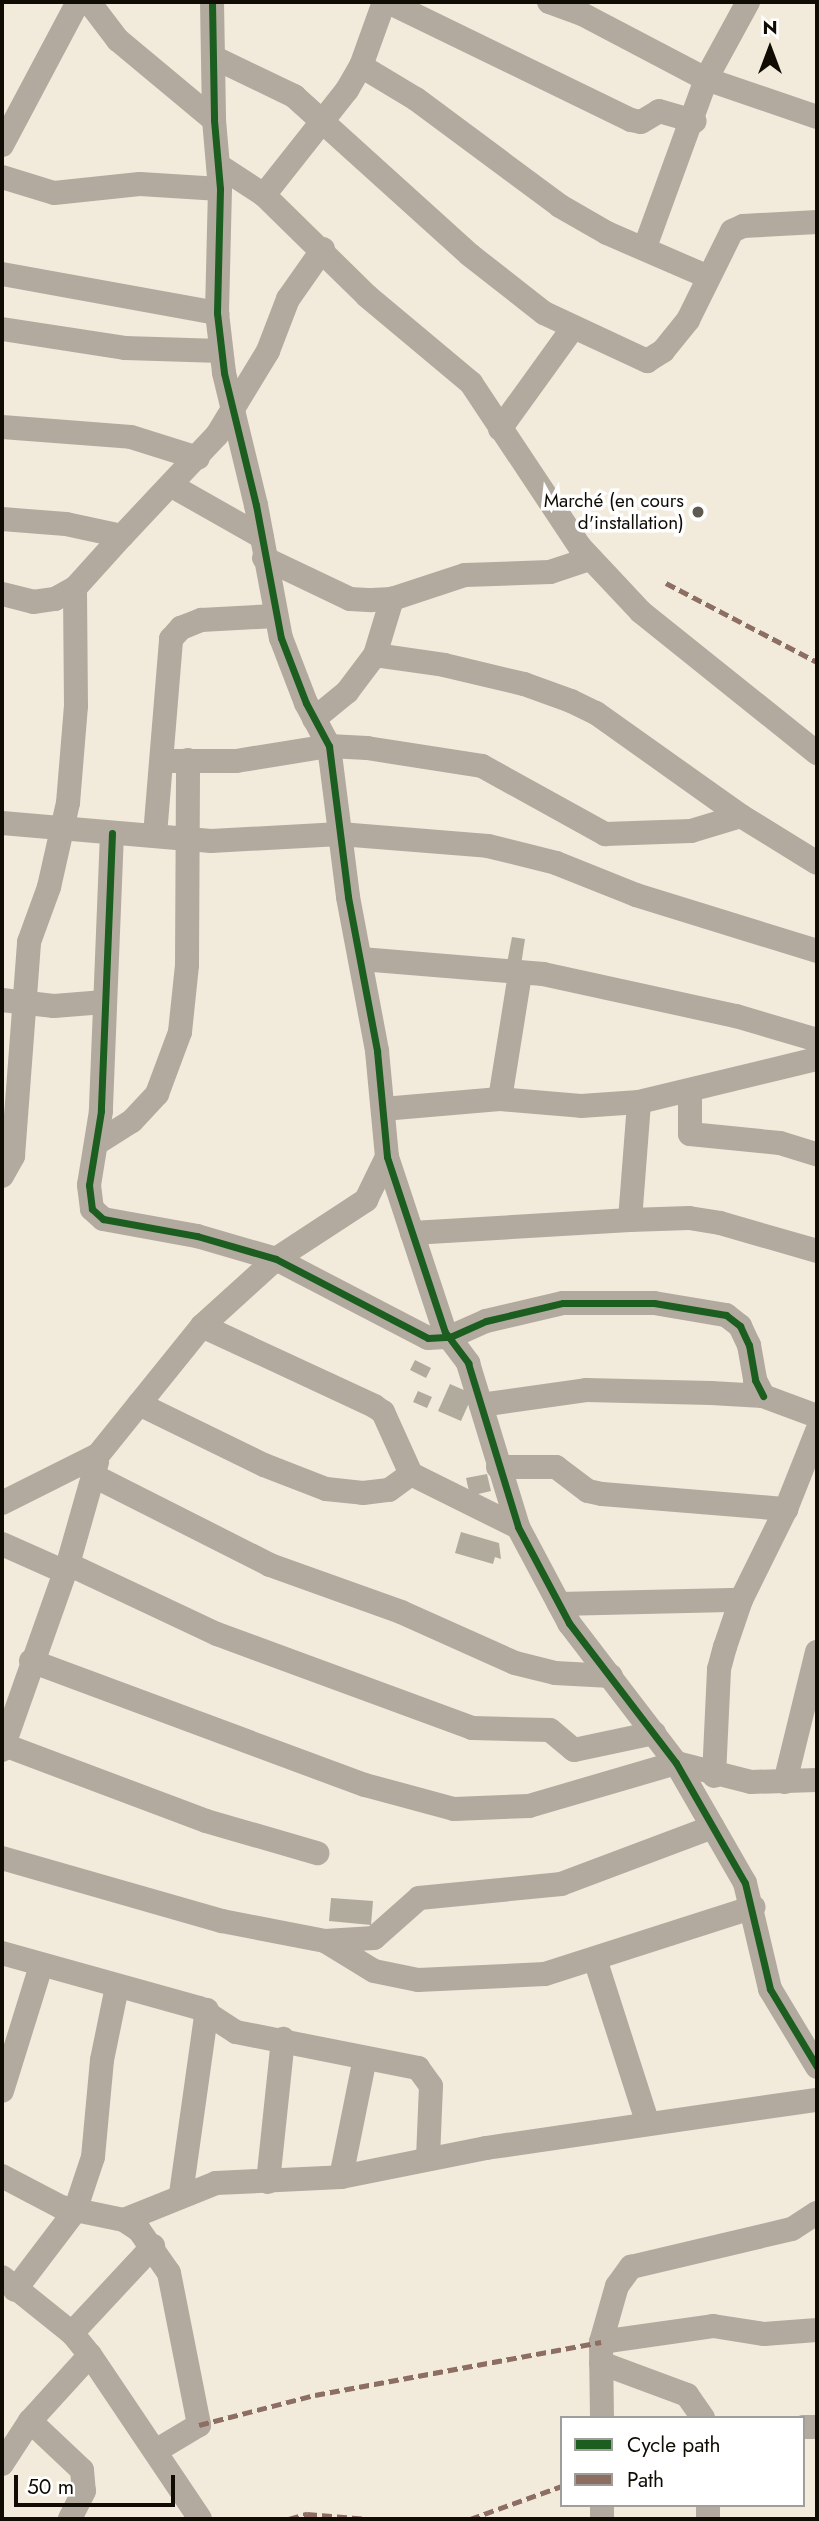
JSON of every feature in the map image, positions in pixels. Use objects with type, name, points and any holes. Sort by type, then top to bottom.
[{"type":"street","points":[[2,145],[78,2]]},
{"type":"street","points":[[89,2],[118,40],[214,120]]},
{"type":"street","points":[[212,2],[214,120],[219,177],[217,313],[221,351],[276,616],[314,719],[329,746],[383,1109],[387,1157],[450,1337],[468,1363],[518,1527],[559,1604],[676,1763],[713,1827],[754,1907],[770,1989],[817,2067]]},
{"type":"street","points":[[264,195],[324,120],[361,66],[386,2],[631,120],[641,122],[659,111],[695,121]]},
{"type":"street","points":[[549,2],[582,14],[706,79],[816,114]]},
{"type":"street","points":[[645,247],[695,121],[706,79],[748,2]]},
{"type":"street","points":[[215,58],[269,82],[324,120],[470,255],[544,313],[572,329],[647,360],[656,358],[688,320],[732,231],[743,226],[817,222]]},
{"type":"street","points":[[361,66],[416,99],[560,206],[708,277]]},
{"type":"street","points":[[2,177],[54,193],[219,177],[264,195],[323,249],[367,296],[471,383],[589,559],[690,654],[759,703],[817,753]]},
{"type":"street","points":[[2,594],[47,601],[75,588],[172,486],[198,458],[232,413],[245,383],[268,351],[288,299],[323,249]]},
{"type":"street","points":[[2,274],[217,313]]},
{"type":"street","points":[[2,329],[125,348],[221,351]]},
{"type":"street","points":[[500,429],[572,329]]},
{"type":"street","points":[[2,426],[131,438],[198,458]]},
{"type":"street","points":[[172,486],[263,547],[350,599],[392,599],[465,575],[550,572],[589,559]]},
{"type":"street","points":[[2,519],[66,524],[122,536]]},
{"type":"street","points":[[2,1176],[13,1156],[12,1001],[29,942],[50,887],[62,831],[76,706],[75,588]]},
{"type":"street","points":[[314,719],[347,692],[375,655],[392,599]]},
{"type":"street","points":[[155,835],[163,761],[170,646],[176,633],[201,620],[276,616]]},
{"type":"street","points":[[375,655],[497,677],[571,701],[596,713],[741,816],[817,863]]},
{"type":"street","points":[[163,761],[236,761],[329,746],[421,754],[482,766],[605,834],[691,831],[741,816]]},
{"type":"street","points":[[97,1143],[132,1121],[157,1094],[180,1032],[186,985],[188,760]]},
{"type":"street","points":[[2,823],[62,831],[237,842],[340,834],[488,846],[544,859],[636,895],[817,951]]},
{"type":"street","points":[[113,833],[97,1143],[89,1185],[92,1209],[103,1219],[197,1236],[276,1259],[415,1334],[450,1337],[486,1321],[563,1303],[654,1303],[726,1315],[740,1326],[749,1345],[755,1380],[763,1396]]},
{"type":"street","points":[[361,959],[543,974],[736,1016],[817,1040]]},
{"type":"street","points":[[500,1099],[520,974]]},
{"type":"street","points":[[12,1001],[54,1006],[104,1002]]},
{"type":"street","points":[[383,1109],[500,1099],[580,1106],[639,1102],[690,1092],[812,1056]]},
{"type":"street","points":[[690,1092],[690,1134],[780,1143],[817,1154]]},
{"type":"street","points":[[630,1220],[639,1102]]},
{"type":"street","points":[[317,1853],[206,1821],[3,1748],[31,1661],[67,1568],[97,1466],[139,1404],[202,1326],[276,1259],[366,1200],[387,1157]]},
{"type":"street","points":[[412,1233],[689,1218],[720,1223],[817,1251]]},
{"type":"street","points":[[202,1326],[383,1412],[411,1474],[518,1527]]},
{"type":"street","points":[[481,1405],[586,1390],[763,1396],[817,1416]]},
{"type":"street","points":[[139,1404],[273,1470],[326,1489],[363,1493],[389,1490],[411,1474]]},
{"type":"street","points":[[713,1776],[719,1669],[741,1600],[786,1509],[817,1431]]},
{"type":"street","points":[[2,1503],[97,1466]]},
{"type":"street","points":[[97,1466],[270,1565],[401,1612],[515,1662],[555,1673],[611,1676]]},
{"type":"street","points":[[498,1467],[556,1467],[588,1491],[602,1494],[786,1509]]},
{"type":"street","points":[[2,1544],[67,1568],[217,1634],[472,1728],[550,1730],[574,1750],[654,1733]]},
{"type":"street","points":[[559,1604],[741,1600]]},
{"type":"street","points":[[785,1782],[817,1652]]},
{"type":"street","points":[[31,1661],[365,1785],[454,1809],[529,1806],[676,1763],[713,1776],[785,1782],[817,1780]]},
{"type":"street","points":[[2,1858],[222,1921],[325,1941],[374,1938],[419,1898],[561,1884],[713,1827]]},
{"type":"street","points":[[325,1941],[374,1971],[418,1980],[545,1974],[754,1907]]},
{"type":"street","points":[[2,1953],[207,2010],[236,2032],[283,2039],[418,2068],[429,2079],[428,2158]]},
{"type":"street","points":[[595,1959],[648,2124]]},
{"type":"street","points":[[4,2082],[41,1966]]},
{"type":"street","points":[[117,1987],[102,2060],[93,2157],[75,2211],[8,2284],[72,2333],[90,2355],[157,2450],[191,2514]]},
{"type":"street","points":[[181,2194],[207,2010]]},
{"type":"street","points":[[268,2182],[283,2039]]},
{"type":"street","points":[[341,2177],[365,2058]]},
{"type":"street","points":[[124,2220],[181,2194],[216,2183],[341,2177],[428,2158],[817,2099]]},
{"type":"street","points":[[2,2176],[75,2211],[124,2220],[153,2246],[174,2287],[199,2425],[157,2450]]},
{"type":"street","points":[[602,2416],[601,2352],[617,2286],[631,2267],[792,2229],[817,2213]]},
{"type":"street","points":[[72,2333],[153,2246]]},
{"type":"street","points":[[601,2352],[713,2326],[764,2334],[817,2330]]},
{"type":"street","points":[[601,2352],[687,2395],[702,2416]]},
{"type":"street","points":[[2,2464],[30,2421],[90,2355]]},
{"type":"street","points":[[30,2421],[82,2470],[84,2491],[70,2519]]},
{"type":"building","points":[[512,937],[525,939],[521,965],[507,963]]},
{"type":"building","points":[[415,1360],[431,1368],[426,1378],[410,1370]]},
{"type":"building","points":[[450,1384],[473,1394],[461,1421],[438,1411]]},
{"type":"building","points":[[418,1391],[432,1397],[427,1408],[413,1402]]},
{"type":"building","points":[[487,1474],[491,1491],[470,1496],[466,1478]]},
{"type":"building","points":[[461,1532],[499,1543],[501,1559],[495,1557],[493,1564],[455,1553]]},
{"type":"building","points":[[331,1898],[373,1901],[371,1925],[329,1921]]},
{"type":"marked path","points":[[666,583],[817,662]]},
{"type":"marked path","points":[[199,2425],[315,2395],[601,2342]]},
{"type":"marked path","points":[[470,2519],[560,2487]]},
{"type":"marked path","points":[[289,2519],[307,2514],[368,2519]]},
{"type":"cycle path","points":[[212,2],[214,120],[220,189],[217,313],[224,373],[256,505],[281,638],[306,703],[329,746],[348,897],[377,1051],[387,1157],[445,1332],[468,1363],[518,1527],[569,1623],[676,1763],[745,1883],[770,1989],[817,2067]]},
{"type":"cycle path","points":[[112,833],[101,1111],[89,1185],[92,1209],[103,1219],[197,1236],[276,1259],[428,1338],[450,1337],[486,1321],[563,1303],[654,1303],[726,1315],[740,1326],[749,1345],[755,1380],[763,1396]]},
{"type":"place","name":"Marché (en cours d'installation)","points":[[698,512]]}]
